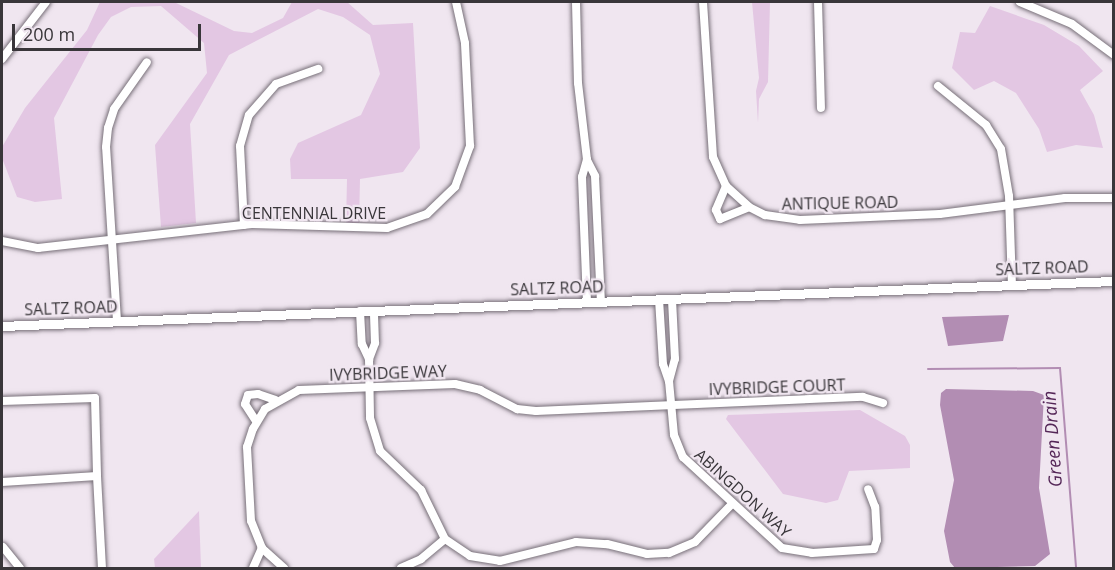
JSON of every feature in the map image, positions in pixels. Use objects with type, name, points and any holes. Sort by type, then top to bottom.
[{"type":"street","points":[[2,59],[46,2]]},
{"type":"street","name":"CENTENNIAL DRIVE","points":[[2,241],[38,248],[244,225],[393,227],[427,214],[447,198],[460,178],[470,146],[465,43],[456,2]]},
{"type":"street","points":[[576,2],[577,73],[587,160],[595,176],[601,302]]},
{"type":"street","name":"ANTIQUE ROAD","points":[[703,2],[713,157],[726,186],[749,207],[783,220],[800,220],[940,214],[1008,204],[1113,198]]},
{"type":"street","points":[[818,2],[821,108]]},
{"type":"street","points":[[1020,2],[1072,24],[1113,55]]},
{"type":"street","points":[[117,321],[114,240],[106,147],[108,128],[114,109],[147,62]]},
{"type":"street","points":[[244,225],[240,147],[249,115],[276,84],[318,69]]},
{"type":"street","points":[[938,86],[964,104],[994,136],[1006,163],[1012,285]]},
{"type":"street","points":[[587,160],[582,177],[587,302]]},
{"type":"street","points":[[726,186],[716,215],[726,220],[749,207]]},
{"type":"street","points":[[583,209],[596,208]]},
{"type":"street","name":"SALTZ ROAD","points":[[2,326],[1113,280]]},
{"type":"street","points":[[659,299],[663,364],[669,381]]},
{"type":"street","points":[[669,381],[675,359],[672,299]]},
{"type":"street","points":[[360,311],[362,344],[369,359]]},
{"type":"street","points":[[374,311],[375,343],[369,359],[372,432],[380,451],[421,490],[445,539],[465,554],[490,561],[576,542],[662,554],[695,542],[732,504]]},
{"type":"street","name":"ABINGDON WAY","points":[[669,381],[674,435],[683,457],[771,541],[794,552],[874,549],[878,540],[875,507],[868,489]]},
{"type":"street","name":"IVYBRIDGE WAY","points":[[256,421],[275,400],[304,389],[463,385],[517,409],[536,411],[670,405]]},
{"type":"street","points":[[275,400],[258,394],[248,395],[245,404],[256,421],[249,439],[247,460],[250,521],[262,548],[283,568]]},
{"type":"street","name":"IVYBRIDGE COURT","points":[[670,405],[863,397],[883,403]]},
{"type":"street","points":[[2,401],[95,399],[102,568]]},
{"type":"street","points":[[2,482],[98,476]]},
{"type":"street","points":[[401,568],[421,559],[445,539]]},
{"type":"street","points":[[2,547],[20,568]]},
{"type":"street","points":[[253,568],[262,548]]},
{"type":"shaded area","points":[[100,2],[174,2],[234,31],[252,33],[283,18],[292,2],[347,2],[373,25],[413,23],[420,148],[403,172],[360,179],[359,224],[346,224],[347,179],[291,179],[290,159],[298,143],[361,115],[380,74],[370,35],[343,17],[318,9],[229,55],[190,124],[196,223],[161,227],[155,145],[207,73],[204,43],[161,6],[131,7],[111,17],[98,35],[54,118],[62,199],[35,202],[17,197],[2,158],[2,147],[25,108],[87,30]]},
{"type":"shaded area","points":[[752,2],[770,2],[768,82],[759,99],[758,123],[756,91],[759,78]]},
{"type":"shaded area","points":[[990,6],[1044,25],[1079,46],[1103,71],[1080,90],[1094,115],[1103,148],[1076,145],[1047,152],[1039,129],[1016,93],[994,81],[974,90],[952,68],[960,32],[975,33]]},
{"type":"shaded area","points":[[1009,315],[1003,341],[948,346],[942,317]]},
{"type":"shaded area","points":[[946,389],[1033,391],[1044,395],[1039,488],[1050,554],[1035,566],[955,568],[950,562],[944,531],[954,480],[940,405],[941,393]]},
{"type":"shaded area","points":[[860,410],[905,436],[910,445],[910,468],[849,471],[838,500],[826,503],[783,494],[726,419],[728,415]]},
{"type":"shaded area","points":[[199,511],[201,568],[155,568],[154,559]]},
{"type":"waterway","name":"Green Drain","points":[[928,369],[1060,368],[1076,568]]}]
